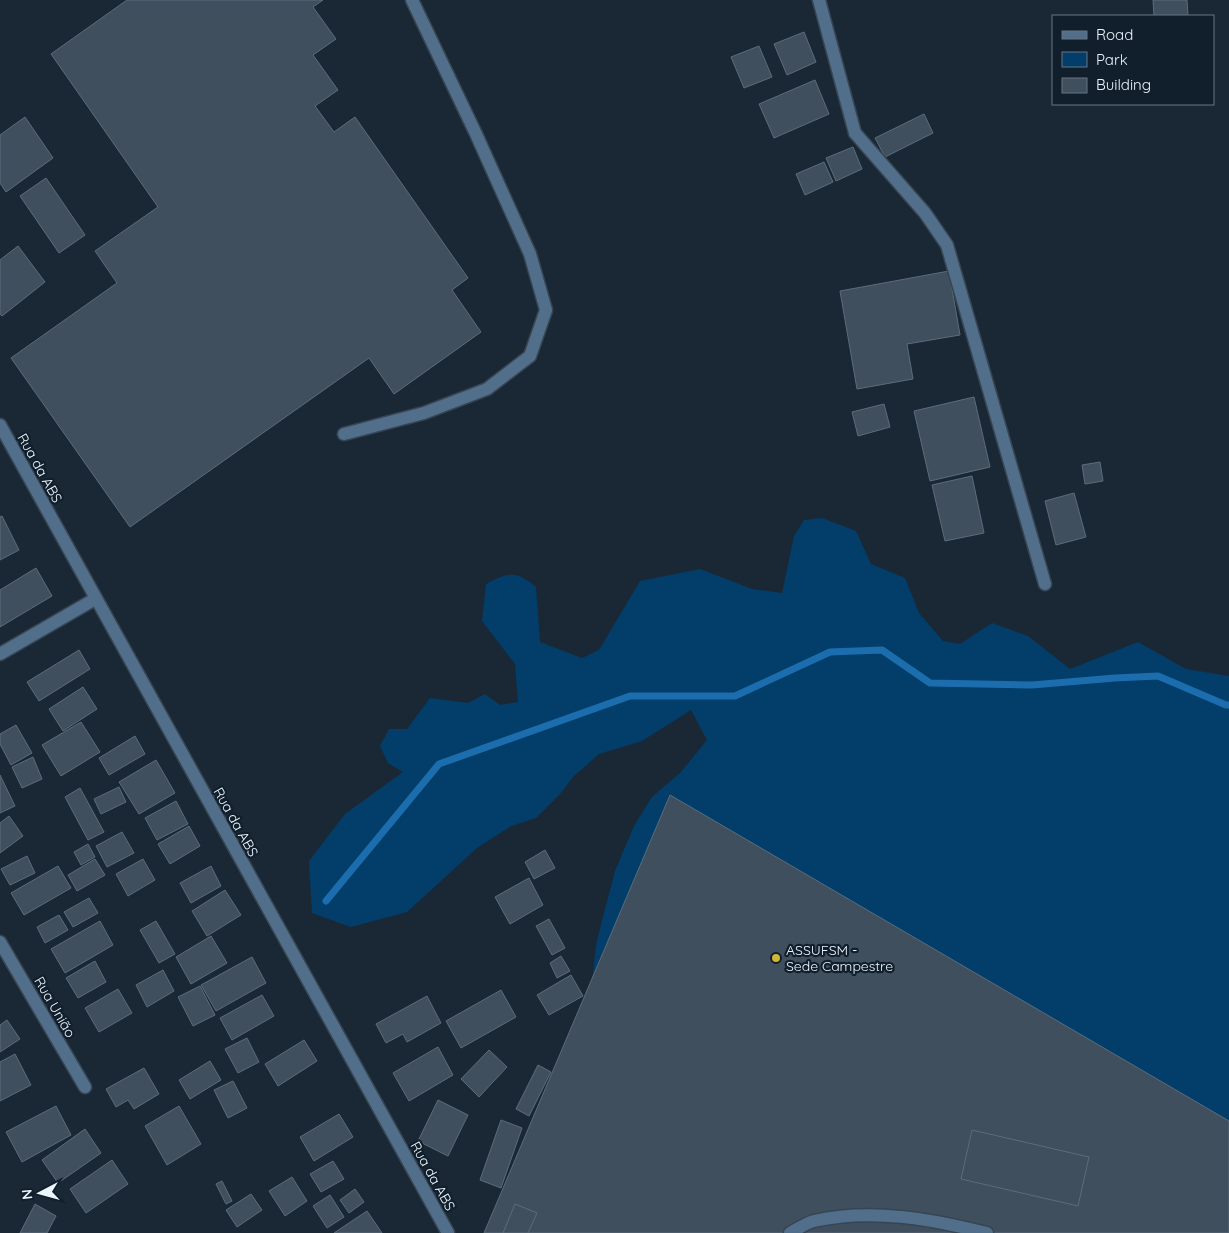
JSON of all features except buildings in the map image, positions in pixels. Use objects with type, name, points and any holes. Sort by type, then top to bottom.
[{"type":"street","points":[[344,434],[424,413],[487,389],[530,356],[546,310],[530,254],[476,134],[412,0]]},
{"type":"street","points":[[819,0],[855,132],[925,213],[947,245],[1045,584]]},
{"type":"street","name":"Rua da ABS","points":[[0,425],[448,1233]]},
{"type":"street","points":[[0,654],[95,599]]},
{"type":"street","name":"Rua União","points":[[0,942],[84,1086]]},
{"type":"street","points":[[790,1233],[813,1221],[868,1214],[947,1223],[987,1233]]},
{"type":"green space","points":[[822,518],[856,531],[871,564],[905,578],[919,613],[943,641],[960,644],[992,623],[1028,636],[1070,669],[1138,642],[1186,669],[1229,676],[1229,1197],[590,1002],[596,944],[615,871],[634,826],[652,797],[681,772],[707,740],[691,710],[642,741],[599,754],[573,777],[560,794],[536,818],[511,826],[477,848],[407,912],[351,927],[312,913],[309,861],[345,814],[403,772],[388,763],[380,746],[389,729],[407,729],[430,698],[468,703],[485,694],[500,705],[518,702],[515,664],[482,621],[486,584],[506,575],[517,575],[529,581],[536,587],[540,642],[582,658],[599,650],[640,581],[700,569],[752,589],[782,593],[794,536],[804,520]]},
{"type":"waterway","points":[[326,901],[439,764],[630,696],[735,696],[830,652],[882,650],[930,683],[1032,685],[1158,676],[1229,705]]},
{"type":"place","name":"ASSUFSM - Sede Campestre","points":[[776,958]]}]
